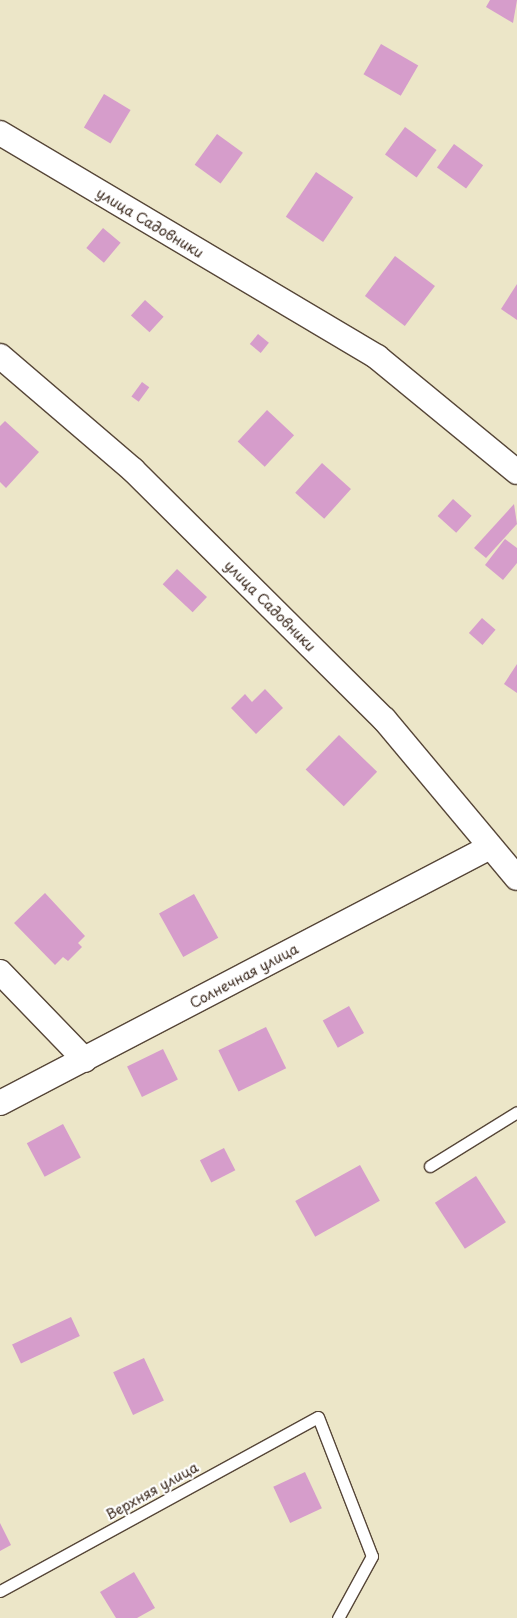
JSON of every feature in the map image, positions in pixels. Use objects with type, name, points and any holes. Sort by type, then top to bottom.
[{"type":"street","name":"улица Садовники","points":[[0,133],[377,358],[517,472]]},
{"type":"street","name":"улица Садовники","points":[[0,356],[132,470],[384,719],[488,848],[517,878]]},
{"type":"street","name":"Солнечная улица","points":[[0,1103],[488,848]]},
{"type":"street","points":[[0,972],[84,1060]]},
{"type":"lane","points":[[430,1166],[517,1112]]},
{"type":"lane","name":"Верхняя улица","points":[[0,1591],[318,1417],[372,1556],[338,1618]]},
{"type":"building","points":[[490,0],[517,0],[513,23],[486,7]]},
{"type":"building","points":[[381,44],[418,66],[401,96],[364,74]]},
{"type":"building","points":[[104,94],[131,110],[110,143],[84,127]]},
{"type":"building","points":[[405,127],[437,150],[417,177],[385,155]]},
{"type":"building","points":[[217,134],[243,153],[221,184],[195,165]]},
{"type":"building","points":[[454,144],[483,165],[466,189],[437,167]]},
{"type":"building","points":[[316,172],[353,197],[323,242],[286,217]]},
{"type":"building","points":[[103,228],[121,243],[104,263],[86,248]]},
{"type":"building","points":[[395,256],[435,286],[405,326],[365,296]]},
{"type":"building","points":[[517,284],[517,320],[501,309]]},
{"type":"building","points":[[145,300],[164,317],[150,332],[131,316]]},
{"type":"building","points":[[258,334],[269,343],[261,353],[250,344]]},
{"type":"building","points":[[142,382],[149,387],[139,402],[131,397]]},
{"type":"building","points":[[267,410],[294,435],[265,467],[238,441]]},
{"type":"building","points":[[5,421],[39,452],[6,488],[0,482],[0,426]]},
{"type":"building","points":[[322,463],[351,489],[324,519],[295,493]]},
{"type":"building","points":[[453,499],[472,516],[456,533],[438,516]]},
{"type":"building","points":[[514,504],[517,524],[486,558],[474,548]]},
{"type":"building","points":[[505,539],[517,548],[517,563],[503,580],[485,565]]},
{"type":"building","points":[[177,569],[207,597],[193,612],[163,584]]},
{"type":"building","points":[[482,618],[496,630],[482,645],[469,633]]},
{"type":"building","points":[[517,664],[517,693],[504,684]]},
{"type":"building","points":[[265,689],[283,708],[256,734],[231,708],[245,694],[252,702]]},
{"type":"building","points":[[339,735],[377,772],[344,806],[306,770]]},
{"type":"building","points":[[45,893],[85,936],[78,943],[82,947],[68,961],[63,957],[55,965],[14,923]]},
{"type":"building","points":[[194,894],[218,938],[183,957],[159,913]]},
{"type":"building","points":[[349,1006],[364,1033],[338,1048],[323,1021]]},
{"type":"building","points":[[266,1027],[286,1068],[239,1092],[218,1050]]},
{"type":"building","points":[[163,1049],[178,1080],[142,1097],[127,1067]]},
{"type":"building","points":[[63,1124],[81,1158],[45,1177],[27,1143]]},
{"type":"building","points":[[224,1148],[235,1170],[211,1183],[200,1160]]},
{"type":"building","points":[[360,1165],[380,1201],[315,1237],[295,1201]]},
{"type":"building","points":[[476,1176],[506,1222],[465,1249],[435,1203]]},
{"type":"building","points":[[71,1317],[80,1336],[21,1364],[12,1344]]},
{"type":"building","points":[[144,1358],[164,1401],[133,1415],[113,1372]]},
{"type":"building","points":[[305,1472],[322,1508],[290,1523],[273,1487]]},
{"type":"building","points":[[0,1523],[11,1545],[0,1551]]},
{"type":"building","points":[[134,1572],[155,1608],[137,1618],[116,1618],[100,1592]]}]
